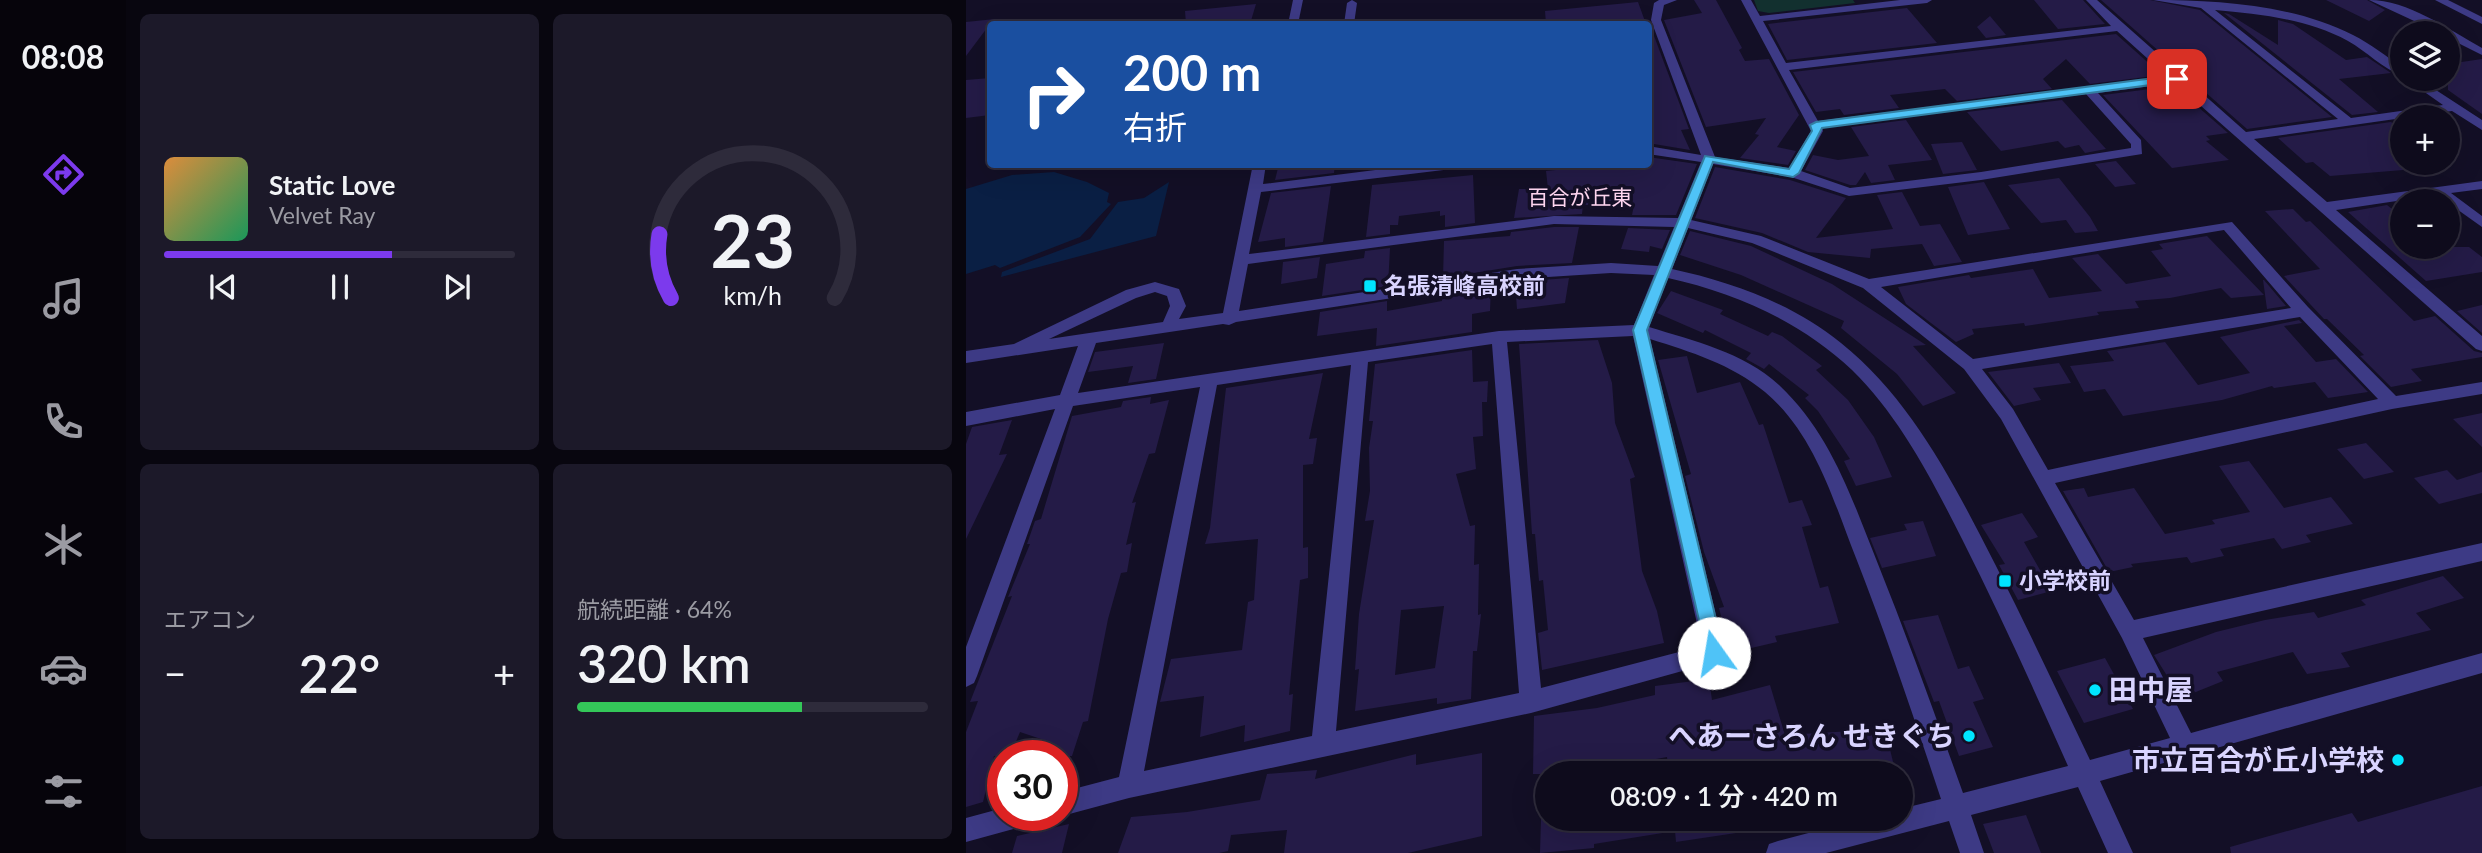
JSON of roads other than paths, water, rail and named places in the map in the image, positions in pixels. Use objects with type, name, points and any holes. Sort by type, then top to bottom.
[{"type":"street","points":[[1294,21],[1298,0]]},
{"type":"street","points":[[1078,800],[1129,786],[1531,702],[1714,653],[1640,330],[1709,158],[1656,20],[1659,3],[1672,0]]},
{"type":"street","points":[[1745,0],[1816,125],[1817,131],[1793,173]]},
{"type":"street","points":[[1757,19],[1927,0]]},
{"type":"street","points":[[2091,0],[2119,28],[2246,136],[2482,345]]},
{"type":"street","points":[[2158,0],[2274,16],[2325,27],[2349,37],[2390,64]]},
{"type":"street","points":[[2273,0],[2274,16]]},
{"type":"street","points":[[2374,0],[2420,18],[2482,52]]},
{"type":"street","points":[[2440,0],[2482,21]]},
{"type":"street","points":[[1349,21],[1352,3]]},
{"type":"street","points":[[2205,7],[2350,123]]},
{"type":"street","points":[[1784,67],[2119,28]]},
{"type":"street","points":[[1816,125],[2177,79]]},
{"type":"street","points":[[1652,151],[1793,173],[1849,192],[1981,176],[2137,151],[2137,143],[2090,91]]},
{"type":"street","points":[[2430,91],[2451,105]]},
{"type":"street","points":[[2460,111],[2482,126]]},
{"type":"street","points":[[2246,136],[2390,117]]},
{"type":"street","points":[[1229,320],[1258,168]]},
{"type":"street","points":[[1253,189],[1403,168]]},
{"type":"street","points":[[2459,189],[2482,185]]},
{"type":"street","points":[[2325,207],[2390,199]]},
{"type":"street","points":[[2460,206],[2482,223]]},
{"type":"street","points":[[1239,260],[1554,220],[1684,223],[1756,239],[1868,284],[1969,365],[2007,414],[2129,631],[2185,745]]},
{"type":"street","points":[[1868,284],[2227,225],[2303,311],[2392,402]]},
{"type":"street","points":[[966,357],[1229,320],[1517,274],[1583,269],[1663,272],[1726,289],[1804,324],[1853,362],[1908,424],[2008,610],[2121,853]]},
{"type":"street","points":[[1009,351],[1098,307],[1156,287],[1174,293],[1178,306],[1168,327]]},
{"type":"street","points":[[1969,365],[2303,311]]},
{"type":"street","points":[[966,419],[1065,401],[1499,337],[1640,330],[1722,356],[1771,388],[1798,417],[1827,460],[1894,629],[1972,853]]},
{"type":"street","points":[[1499,337],[1531,702]]},
{"type":"street","points":[[966,676],[1089,339]]},
{"type":"street","points":[[1323,745],[1360,357]]},
{"type":"street","points":[[1129,786],[1210,380]]},
{"type":"street","points":[[2044,478],[2392,402],[2482,388]]},
{"type":"street","points":[[2129,631],[2482,552]]},
{"type":"street","points":[[1778,853],[2083,774],[2482,663]]},
{"type":"street","points":[[966,830],[987,824]]},
{"type":"water","points":[[1054,172],[1087,182],[1109,193],[1107,202],[1111,204],[1080,237],[1000,268],[995,265],[966,274],[966,189],[1012,175]]},
{"type":"water","points":[[1169,182],[1156,236],[1001,277],[1002,272],[1090,239],[1118,202],[1144,198]]},
{"type":"place","name":"名張清峰高校前","points":[[1370,286]]},
{"type":"place","name":"小学校前","points":[[2005,581]]},
{"type":"place","name":"田中屋","points":[[2095,690]]},
{"type":"place","name":"へあーさろん せきぐち","points":[[1969,736]]},
{"type":"place","name":"市立百合が丘小学校","points":[[2398,760]]},
{"type":"district","name":"百合が丘東","points":[[1580,198]]}]
